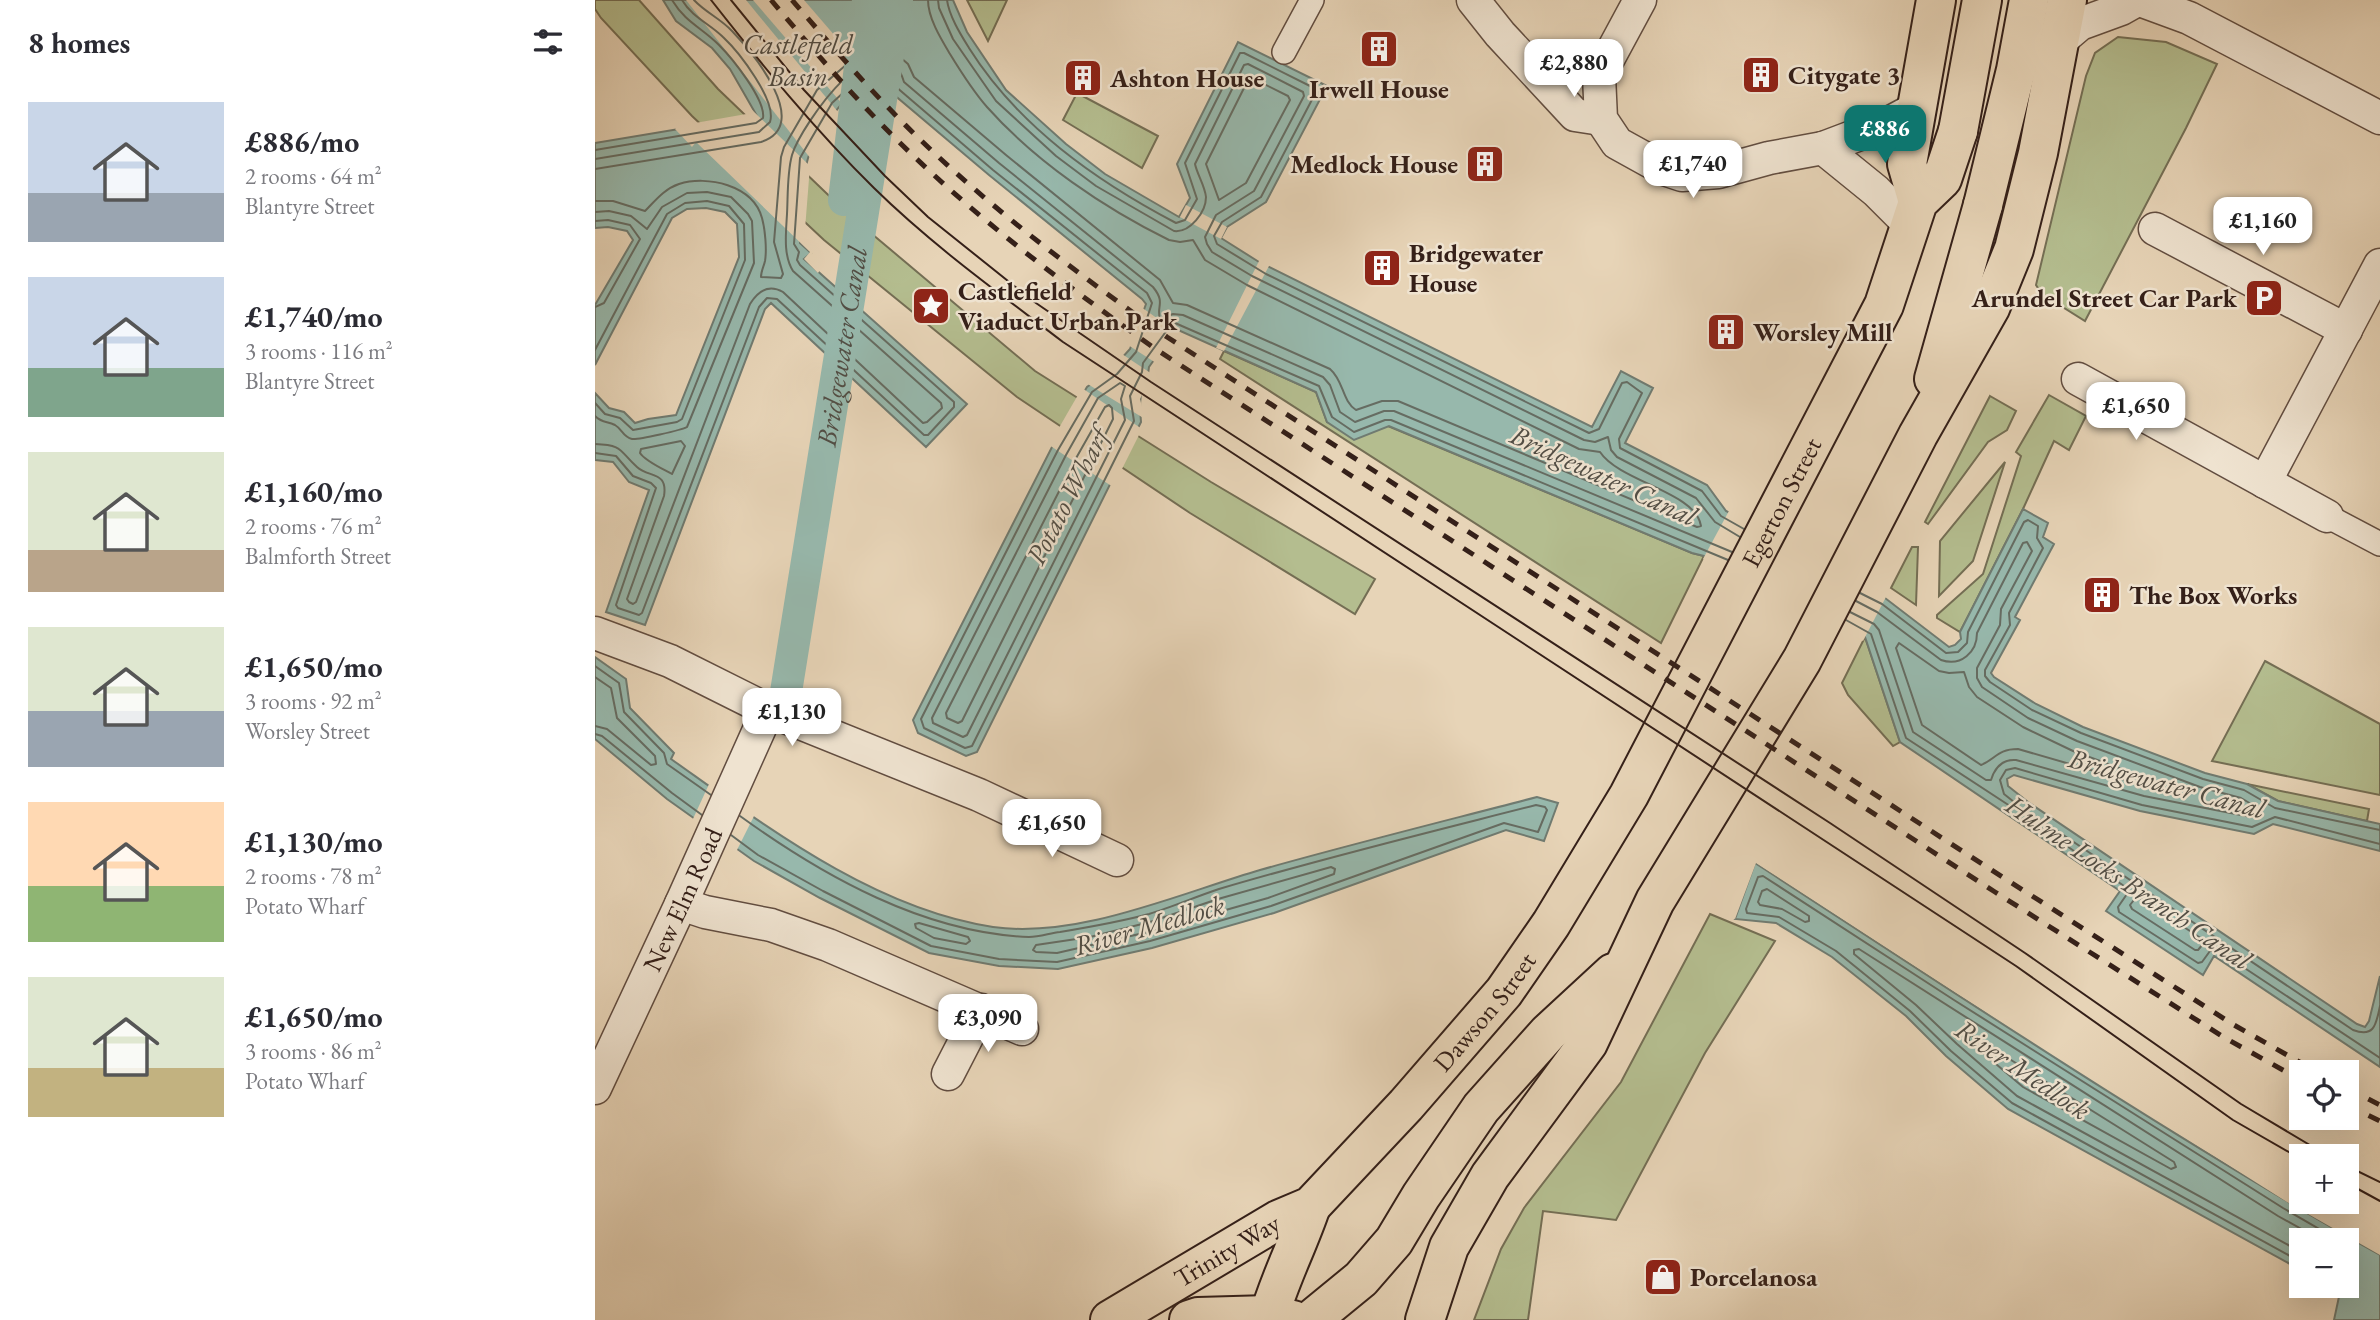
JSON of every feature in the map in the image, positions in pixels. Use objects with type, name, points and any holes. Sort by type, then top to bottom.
[{"type":"highway","points":[[1914,213],[1907,164],[1935,0]]},
{"type":"highway","points":[[1914,213],[1942,179],[1958,131],[1982,0]]},
{"type":"highway","points":[[1918,435],[1983,205],[2009,100],[2029,0]]},
{"type":"highway","points":[[1425,1320],[1449,1247],[1490,1176],[1588,1043],[1655,901],[1796,670],[1918,435],[1990,308],[2014,249],[2038,153],[2067,0]]},
{"type":"highway","name":"Egerton Street","points":[[1629,795],[1884,305],[1914,213]]},
{"type":"highway","name":"Dawson Street","points":[[1311,1206],[1406,1105],[1504,992],[1551,924],[1629,795]]},
{"type":"highway","points":[[1311,1320],[1361,1279],[1394,1241],[1481,1108],[1548,1034],[1629,958]]},
{"type":"highway","points":[[1189,1320],[1198,1317],[1277,1318],[1286,1264],[1301,1235],[1311,1206]]},
{"type":"highway","name":"Trinity Way","points":[[1110,1320],[1277,1220],[1311,1206]]},
{"type":"street","points":[[1285,52],[1312,0]]},
{"type":"street","points":[[1473,0],[1500,34],[1575,115],[1601,119]]},
{"type":"street","points":[[1640,0],[1599,76],[1601,119],[1617,143],[1664,169],[1682,175],[1719,172],[1769,158],[1823,148],[1889,123],[1915,109]]},
{"type":"street","points":[[2060,41],[2080,24],[2122,9],[2138,0],[2189,19],[2380,118]]},
{"type":"street","points":[[1823,148],[1875,191],[1914,213]]},
{"type":"street","points":[[2155,229],[2346,330]]},
{"type":"street","points":[[2265,482],[2380,265]]},
{"type":"street","points":[[2078,379],[2380,544]]},
{"type":"street","points":[[595,633],[670,661],[768,710],[979,795],[1117,860]]},
{"type":"street","name":"New Elm Road","points":[[595,1088],[768,710]]},
{"type":"street","points":[[681,904],[705,912],[771,925],[828,945],[1022,1029]]},
{"type":"street","points":[[948,1074],[981,1010]]},
{"type":"green space","name":"Castlefield Viaduct Urban Park","points":[[595,0],[639,0],[718,89],[847,213],[1035,371],[1211,482],[1375,579],[1355,614],[1190,513],[1017,397],[824,240],[692,116],[601,18],[595,9]]},
{"type":"green space","points":[[967,0],[1007,0],[988,41]]},
{"type":"green space","points":[[2118,37],[2166,42],[2217,64],[2085,321],[2042,294],[2036,285],[2086,76],[2095,53]]},
{"type":"green space","points":[[1077,93],[1158,136],[1142,168],[1063,120]]},
{"type":"green space","points":[[1224,351],[1316,392],[1327,422],[1388,426],[1704,556],[1661,643],[1220,359]]},
{"type":"green space","points":[[2049,395],[2086,416],[2069,450],[2054,441],[2023,509],[1960,632],[1937,618],[1937,615],[1983,574],[2021,456],[2016,452]]},
{"type":"green space","points":[[1990,396],[2016,411],[2007,430],[1988,442],[1928,524],[1925,522]]},
{"type":"green space","points":[[2005,462],[1973,561],[1939,596],[1940,541]]},
{"type":"green space","points":[[1912,547],[1918,547],[1916,605],[1891,588]]},
{"type":"green space","points":[[1865,637],[1900,742],[1893,746],[1848,695],[1842,683]]},
{"type":"green space","points":[[2265,661],[2380,724],[2380,795],[2212,761]]},
{"type":"green space","points":[[2247,784],[2369,809],[2367,821],[2278,801]]},
{"type":"green space","points":[[1710,914],[1775,941],[1705,1053],[1616,1220],[1543,1211],[1528,1320],[1474,1320],[1501,1249],[1524,1208],[1621,1082]]},
{"type":"water","name":"Castlefield Basin","points":[[663,0],[953,0],[967,32],[1006,90],[1066,144],[1105,174],[1179,217],[1190,198],[1177,164],[1238,42],[1327,86],[1266,202],[1227,227],[1221,238],[1259,262],[1592,427],[1621,371],[1653,388],[1625,443],[1707,485],[1726,511],[1885,598],[1949,647],[1961,639],[1960,632],[2023,509],[2048,523],[2043,537],[2054,544],[2015,617],[2020,620],[1991,673],[1994,677],[2036,704],[2083,727],[2205,773],[2247,784],[2278,801],[2380,824],[2380,851],[2273,824],[2254,834],[2140,811],[2014,775],[2007,779],[2008,786],[2357,1024],[2365,1027],[2369,1021],[2380,976],[2380,1067],[2214,956],[2203,975],[2106,911],[2120,891],[1900,742],[1865,637],[1704,556],[1389,426],[1354,440],[1327,422],[1316,392],[1176,329],[1149,367],[1141,394],[1141,422],[977,752],[966,756],[918,733],[913,720],[1052,447],[1087,387],[1112,369],[1130,349],[1146,304],[886,88],[887,80],[882,75],[872,77],[849,95],[826,124],[810,152],[804,182],[800,243],[811,253],[804,259],[967,404],[926,447],[771,303],[765,309],[645,625],[606,612],[649,490],[629,482],[613,462],[595,460],[595,393],[609,408],[624,412],[635,423],[676,415],[739,257],[737,224],[725,212],[706,208],[687,209],[672,218],[595,365],[595,305],[633,240],[627,231],[608,227],[595,228],[595,143],[757,116],[730,69],[712,48],[676,21]]},
{"type":"water","name":"River Medlock","points":[[595,657],[626,679],[630,708],[674,753],[671,759],[745,811],[823,862],[864,884],[906,903],[993,927],[1026,929],[1093,921],[1260,870],[1537,797],[1558,803],[1544,841],[1506,830],[1274,913],[1152,948],[1058,969],[999,966],[929,953],[754,861],[667,799],[595,739]]},
{"type":"water","name":"River Medlock","points":[[1755,863],[1987,1014],[2289,1202],[2289,1214],[2309,1214],[2333,1228],[2289,1228],[2289,1263],[2008,1109],[1946,1056],[1906,1016],[1832,957],[1776,923],[1735,919]]},
{"type":"water","points":[[2359,1243],[2380,1255],[2380,1320],[2334,1320],[2339,1298],[2359,1298]]},
{"type":"pier","points":[[686,0],[746,0],[838,112],[811,159]]},
{"type":"pier","points":[[753,0],[804,0],[873,80],[844,106]]},
{"type":"pier","points":[[750,108],[810,166],[804,242],[814,251],[809,259],[820,270],[818,273],[804,259],[810,252],[696,142],[692,147],[675,129],[678,126],[752,113]]},
{"type":"pier","points":[[1186,205],[1227,227],[1221,239],[1180,217]]},
{"type":"pier","points":[[1260,259],[1270,264],[1224,351],[1216,348]]},
{"type":"pier","points":[[1141,307],[1184,337],[1177,334],[1156,363],[1128,345]]},
{"type":"pier","points":[[1122,354],[1152,374],[1140,399],[1145,419],[1086,383]]},
{"type":"pier","points":[[1082,388],[1142,429],[1113,487],[1049,445]]},
{"type":"pier","points":[[1730,509],[1887,595],[1863,641],[1703,559]]},
{"type":"pier","points":[[710,782],[755,814],[736,852],[692,821]]},
{"type":"pier","points":[[1754,859],[2289,1199],[2289,1203],[1756,863],[1735,919],[1732,918]]},
{"type":"pier","points":[[2308,1214],[2315,1214],[2340,1228],[2333,1228]]},
{"type":"pier","points":[[2359,1239],[2380,1251],[2380,1255],[2359,1243]]},
{"type":"waterway","points":[[844,200],[868,0]]},
{"type":"waterway","name":"Bridgewater Canal","points":[[786,692],[897,0]]},
{"type":"tram line","points":[[711,0],[789,97],[874,188],[942,249],[1063,342],[2016,966],[2233,1120],[2289,1152]]},
{"type":"tram line","points":[[731,0],[804,90],[885,176],[928,217],[1033,301],[1151,382],[1830,823],[2025,953],[2241,1104],[2308,1144]]},
{"type":"tram line","points":[[2359,1172],[2380,1182]]},
{"type":"tram line","points":[[2359,1190],[2380,1201]]},
{"type":"railway","points":[[771,0],[860,102],[923,165],[1020,248],[1157,350],[1995,892],[2225,1038],[2289,1073]]},
{"type":"railway","points":[[792,0],[911,131],[957,174],[1045,247],[1167,337],[2004,878],[2234,1025],[2296,1060]]},
{"type":"railway","points":[[2359,1094],[2380,1105]]},
{"type":"railway","points":[[2359,1111],[2380,1121]]},
{"type":"place","name":"Irwell House","points":[[1379,49]]},
{"type":"place","name":"Citygate 3","points":[[1761,75]]},
{"type":"place","name":"Ashton House","points":[[1083,78]]},
{"type":"place","name":"Medlock House","points":[[1485,164]]},
{"type":"place","name":"Bridgewater House","points":[[1382,268]]},
{"type":"place","name":"Arundel Street Car Park","points":[[2264,298]]},
{"type":"place","name":"Castlefield Viaduct Urban Park","points":[[931,306]]},
{"type":"place","name":"Worsley Mill","points":[[1726,332]]},
{"type":"place","name":"The Box Works","points":[[2102,595]]},
{"type":"place","name":"Porcelanosa","points":[[1663,1277]]},
{"type":"water label","name":"Potato Wharf","points":[[1067,496]]},
{"type":"water label","name":"Hulme Locks Branch Canal","points":[[2129,882]]}]
